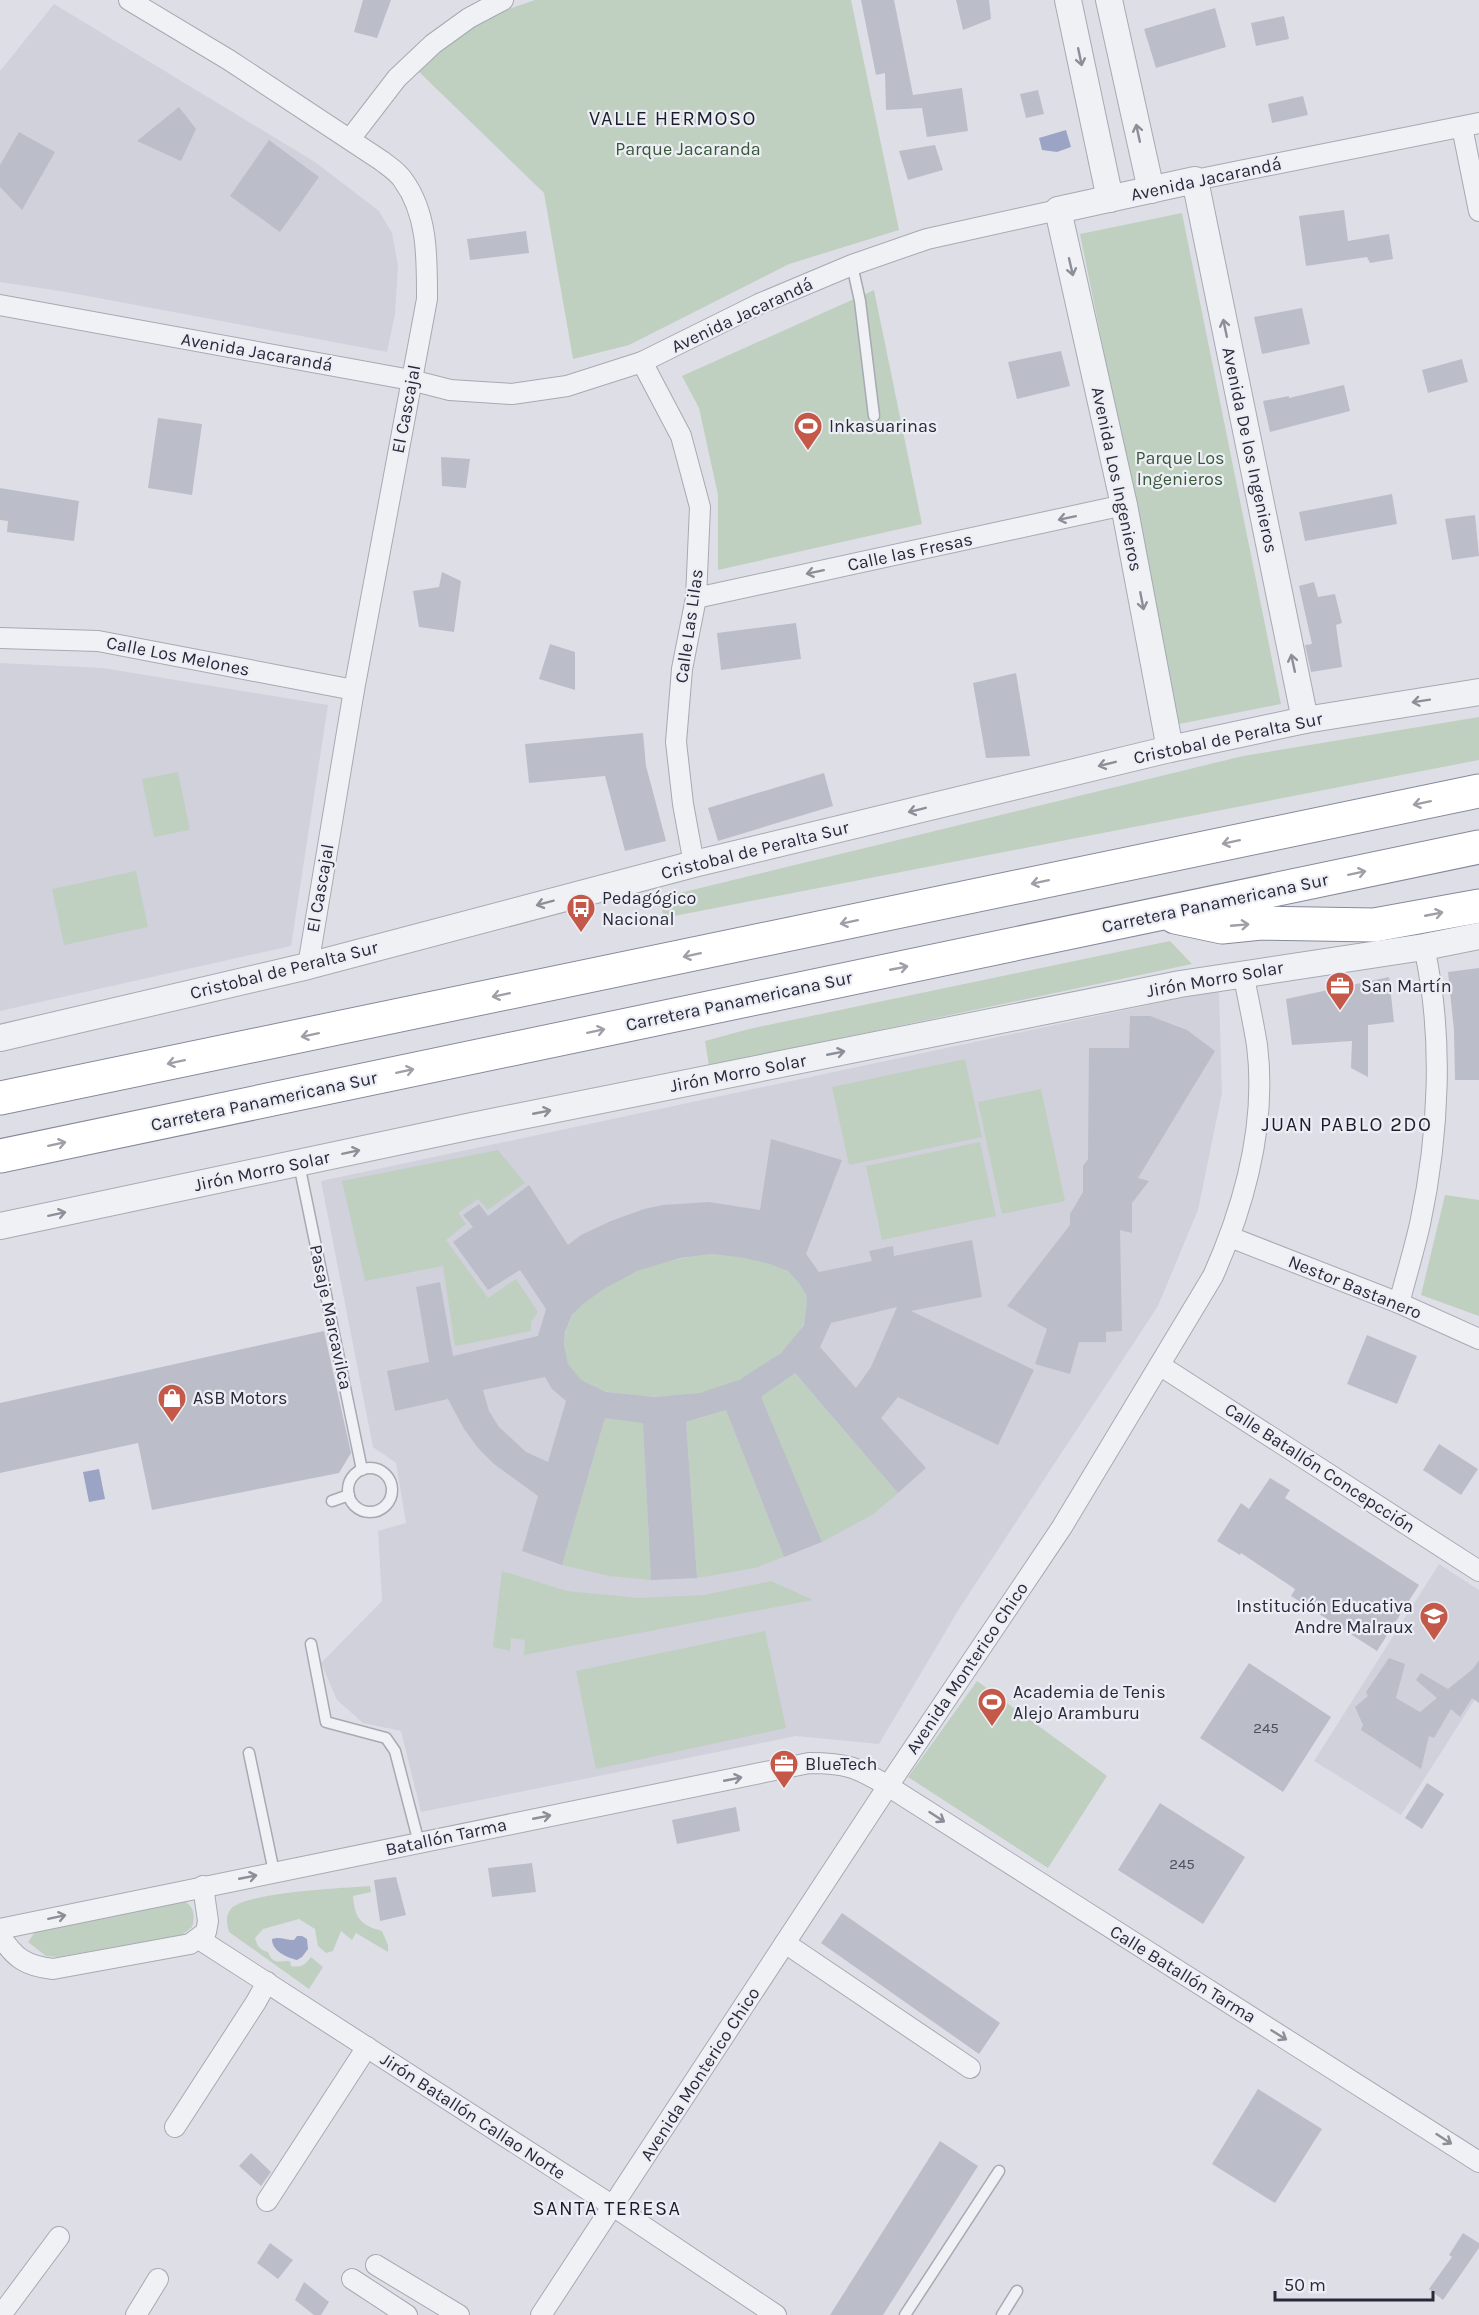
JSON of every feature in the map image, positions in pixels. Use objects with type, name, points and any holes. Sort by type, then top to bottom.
[{"type":"highway","points":[[0,1098],[1479,791]]},
{"type":"highway","name":"Carretera Panamericana Sur","points":[[0,1156],[1479,847]]},
{"type":"highway","points":[[1161,915],[1222,927],[1261,923],[1374,925],[1479,906]]},
{"type":"street","name":"El Cascajal","points":[[129,0],[229,60],[382,161],[403,179],[418,210],[427,251],[427,299],[354,690],[308,966]]},
{"type":"street","points":[[350,139],[397,78],[433,44],[469,18],[503,0]]},
{"type":"street","points":[[1068,0],[1110,199]]},
{"type":"street","points":[[1109,0],[1151,190]]},
{"type":"street","points":[[1471,125],[1479,211]]},
{"type":"street","name":"Avenida Jacarandá","points":[[0,305],[411,380],[450,390],[512,394],[567,386],[642,362],[759,304],[852,265],[927,239],[1194,180],[1471,125]]},
{"type":"street","name":"Avenida De los Ingenieros","points":[[1194,180],[1305,720]]},
{"type":"street","name":"Avenida Los Ingenieros","points":[[1058,210],[1124,506],[1170,749]]},
{"type":"street","name":"Calle Las Lilas","points":[[642,362],[681,436],[700,507],[696,598],[682,669],[676,742],[683,804],[694,864]]},
{"type":"street","name":"Calle las Fresas","points":[[696,598],[1124,506]]},
{"type":"street","name":"Calle Los Melones","points":[[0,638],[98,641],[354,690]]},
{"type":"street","name":"Cristobal de Peralta Sur","points":[[0,1038],[308,966],[694,864],[1170,749],[1305,720],[1479,692]]},
{"type":"street","name":"Jirón Morro Solar","points":[[0,1226],[472,1126],[1243,973],[1424,947],[1479,936]]},
{"type":"street","points":[[1399,1303],[1420,1223],[1434,1134],[1436,1047],[1432,984],[1424,947]]},
{"type":"street","name":"Avenida Monterico Chico","points":[[541,2315],[888,1786],[1062,1527],[1161,1366],[1213,1276],[1230,1237],[1247,1184],[1256,1134],[1257,1046],[1243,973]]},
{"type":"street","name":"Nestor Bastanero","points":[[1230,1237],[1399,1303],[1479,1339]]},
{"type":"street","name":"Calle Batallón Concepcción","points":[[1161,1366],[1479,1571]]},
{"type":"street","name":"Batallón Tarma","points":[[0,1929],[809,1763],[832,1763],[855,1767],[888,1786]]},
{"type":"street","name":"Calle Batallón Tarma","points":[[888,1786],[1479,2162]]},
{"type":"street","points":[[0,1935],[19,1959],[34,1967],[53,1969],[190,1944],[206,1932],[208,1921],[203,1886]]},
{"type":"street","name":"Jirón Batallón Callao Norte","points":[[199,1939],[613,2206],[776,2315]]},
{"type":"street","points":[[785,1943],[970,2068]]},
{"type":"street","points":[[174,2127],[267,1982]]},
{"type":"street","points":[[267,2201],[367,2048]]},
{"type":"street","points":[[1,2315],[59,2237]]},
{"type":"street","points":[[376,2265],[459,2315]]},
{"type":"street","points":[[136,2315],[158,2279]]},
{"type":"street","points":[[352,2279],[407,2315]]},
{"type":"lane","points":[[852,265],[860,302],[874,416]]},
{"type":"lane","name":"Pasaje Marcavilca","points":[[299,1164],[362,1470]]},
{"type":"lane","points":[[377,1469],[384,1473],[392,1487],[388,1502],[383,1508],[369,1512],[356,1507],[348,1495],[351,1480],[362,1470],[377,1469]]},
{"type":"lane","points":[[332,1501],[348,1495]]},
{"type":"lane","points":[[311,1644],[326,1722],[386,1738],[395,1751],[419,1843]]},
{"type":"lane","points":[[249,1753],[274,1872]]},
{"type":"lane","points":[[905,2315],[999,2171]]},
{"type":"lane","points":[[1002,2315],[1017,2291]]},
{"type":"shaded area","points":[[54,4],[315,162],[379,211],[392,233],[398,265],[395,314],[387,352],[66,292],[0,282],[0,71]]},
{"type":"shaded area","points":[[0,663],[103,668],[328,705],[291,946],[0,1011]]},
{"type":"shaded area","points":[[1219,990],[1222,1093],[1198,1210],[1158,1306],[959,1609],[879,1744],[796,1736],[421,1812],[401,1731],[363,1723],[337,1700],[321,1663],[382,1601],[378,1531],[406,1523],[396,1463],[373,1447],[321,1181]]},
{"type":"shaded area","name":"Institución Educativa Andre Malraux","points":[[1439,1564],[1479,1590],[1479,1693],[1401,1815],[1314,1761]]},
{"type":"green space","name":"Parque Jacaranda","points":[[535,0],[851,0],[899,230],[789,264],[629,345],[573,359],[544,193],[416,69],[438,45],[497,13]]},
{"type":"green space","name":"Parque Los Ingenieros","points":[[1182,213],[1281,704],[1179,724],[1080,234]]},
{"type":"green space","name":"Inkasuarinas","points":[[874,290],[922,524],[718,570],[718,495],[699,408],[682,376]]},
{"type":"green space","points":[[1479,717],[1479,760],[664,918],[659,898],[1243,756]]},
{"type":"green space","points":[[178,772],[190,830],[154,837],[142,779]]},
{"type":"green space","points":[[136,871],[148,927],[64,945],[52,889]]},
{"type":"green space","points":[[1170,941],[1192,964],[709,1066],[705,1041],[749,1029]]},
{"type":"green space","points":[[965,1059],[982,1137],[849,1165],[832,1087]]},
{"type":"green space","points":[[1041,1089],[1065,1201],[1002,1214],[978,1102]]},
{"type":"green space","points":[[980,1142],[996,1216],[882,1240],[866,1166]]},
{"type":"green space","points":[[498,1150],[525,1183],[488,1210],[478,1199],[458,1213],[466,1224],[446,1240],[488,1298],[516,1279],[538,1312],[531,1322],[531,1331],[455,1346],[443,1266],[365,1281],[342,1181]]},
{"type":"green space","points":[[1445,1195],[1479,1200],[1479,1316],[1421,1295]]},
{"type":"green space","points":[[712,1254],[751,1258],[770,1263],[787,1271],[798,1281],[807,1304],[805,1321],[796,1336],[783,1350],[750,1374],[733,1382],[719,1388],[687,1395],[633,1395],[606,1391],[587,1385],[573,1373],[565,1353],[566,1332],[575,1312],[582,1304],[611,1283],[627,1275],[678,1259]]},
{"type":"green space","points":[[793,1371],[898,1493],[872,1515],[822,1542],[760,1397]]},
{"type":"green space","points":[[726,1410],[784,1557],[755,1568],[697,1578],[686,1421]]},
{"type":"green space","points":[[605,1418],[643,1421],[651,1580],[610,1576],[562,1565]]},
{"type":"green space","points":[[502,1571],[567,1591],[639,1598],[704,1595],[771,1581],[813,1600],[524,1655],[525,1640],[511,1638],[510,1651],[493,1647]]},
{"type":"green space","points":[[765,1631],[786,1728],[596,1769],[576,1671]]},
{"type":"green space","name":"Academia de Tenis Alejo Aramburu","points":[[977,1681],[1107,1776],[1048,1868],[908,1777]]},
{"type":"green space","points":[[370,1886],[371,1892],[353,1896],[355,1910],[360,1920],[382,1931],[388,1945],[388,1952],[356,1933],[352,1940],[341,1931],[333,1951],[326,1953],[318,1946],[315,1929],[299,1919],[263,1929],[255,1938],[259,1947],[268,1952],[274,1961],[290,1961],[291,1966],[298,1967],[305,1964],[311,1957],[323,1967],[309,1989],[229,1932],[227,1918],[230,1910],[238,1904],[253,1899],[295,1892]]},
{"type":"green space","points":[[177,1900],[190,1906],[194,1917],[192,1927],[182,1935],[58,1957],[46,1956],[28,1942],[35,1932]]},
{"type":"water","points":[[1066,130],[1071,147],[1057,152],[1042,150],[1039,138]]},
{"type":"water","points":[[99,1469],[105,1499],[89,1502],[83,1472]]},
{"type":"water","points":[[297,1936],[307,1939],[308,1949],[297,1960],[280,1953],[274,1947],[272,1939],[294,1940]]},
{"type":"building","points":[[363,0],[391,0],[377,38],[354,32]]},
{"type":"building","points":[[861,0],[894,0],[913,95],[962,88],[968,131],[927,137],[922,108],[886,110],[885,73],[876,75]]},
{"type":"building","points":[[956,0],[989,0],[991,19],[963,30]]},
{"type":"building","points":[[1215,8],[1226,47],[1156,68],[1144,29]]},
{"type":"building","points":[[1284,16],[1289,39],[1256,46],[1251,23]]},
{"type":"building","points":[[1038,90],[1044,114],[1026,118],[1020,94]]},
{"type":"building","points":[[1303,96],[1308,115],[1272,123],[1268,104]]},
{"type":"building","points":[[179,107],[196,129],[181,161],[137,141]]},
{"type":"building","points":[[19,132],[55,152],[22,210],[0,187],[0,165]]},
{"type":"building","points":[[269,140],[319,177],[280,232],[230,196]]},
{"type":"building","points":[[935,145],[943,170],[908,180],[899,151]]},
{"type":"building","points":[[1344,210],[1348,241],[1389,234],[1393,259],[1370,263],[1367,257],[1306,266],[1299,216]]},
{"type":"building","points":[[526,231],[529,253],[470,260],[467,239]]},
{"type":"building","points":[[1302,308],[1310,344],[1262,354],[1254,317]]},
{"type":"building","points":[[1061,351],[1070,386],[1017,399],[1008,362]]},
{"type":"building","points":[[1462,359],[1468,382],[1428,393],[1422,370]]},
{"type":"building","points":[[1344,385],[1350,411],[1270,432],[1263,401],[1289,396],[1289,398]]},
{"type":"building","points":[[158,418],[202,424],[192,495],[148,488]]},
{"type":"building","points":[[441,457],[470,459],[466,488],[442,486]]},
{"type":"building","points":[[0,488],[79,501],[74,541],[7,532],[8,521],[0,520]]},
{"type":"building","points":[[1392,494],[1397,524],[1305,541],[1299,512]]},
{"type":"building","points":[[1475,515],[1479,556],[1452,560],[1445,519]]},
{"type":"building","points":[[442,572],[461,581],[454,632],[419,627],[413,591],[439,587]]},
{"type":"building","points":[[1314,582],[1318,597],[1335,594],[1342,623],[1336,625],[1342,667],[1311,672],[1305,645],[1312,644],[1299,586]]},
{"type":"building","points":[[796,623],[801,659],[721,670],[717,633]]},
{"type":"building","points":[[550,644],[575,652],[575,690],[539,679]]},
{"type":"building","points":[[1016,673],[1030,756],[986,758],[973,683]]},
{"type":"building","points":[[643,733],[646,766],[666,841],[625,851],[605,776],[529,783],[525,744]]},
{"type":"building","points":[[824,773],[833,806],[718,841],[708,808]]},
{"type":"building","points":[[1479,968],[1479,1080],[1455,1080],[1454,1031],[1448,972]]},
{"type":"building","name":"San Martín","points":[[1389,977],[1394,1022],[1368,1025],[1368,1077],[1351,1068],[1352,1041],[1292,1045],[1286,999]]},
{"type":"building","points":[[1130,1016],[1150,1016],[1187,1030],[1215,1051],[1138,1178],[1149,1181],[1132,1203],[1132,1233],[1120,1230],[1122,1331],[1106,1332],[1106,1342],[1079,1342],[1070,1374],[1035,1364],[1047,1329],[1007,1306],[1070,1225],[1070,1214],[1083,1192],[1083,1166],[1088,1159],[1089,1048],[1129,1048]]},
{"type":"building","points":[[771,1139],[842,1160],[806,1254],[819,1272],[872,1261],[869,1251],[893,1246],[894,1256],[972,1240],[982,1297],[911,1311],[1034,1370],[998,1445],[898,1397],[881,1418],[926,1468],[898,1493],[795,1373],[761,1397],[822,1542],[784,1557],[726,1410],[686,1422],[697,1578],[651,1580],[643,1423],[605,1418],[562,1565],[522,1551],[538,1496],[494,1464],[479,1449],[464,1429],[448,1399],[395,1411],[387,1371],[429,1362],[416,1287],[440,1282],[453,1356],[538,1336],[546,1309],[520,1270],[488,1290],[453,1242],[473,1227],[463,1215],[479,1204],[488,1216],[529,1185],[568,1245],[581,1235],[611,1221],[663,1205],[709,1202],[760,1210]],"holes":[[[712,1254],[770,1264],[788,1271],[799,1283],[806,1295],[807,1303],[804,1325],[781,1353],[739,1380],[700,1393],[655,1397],[606,1392],[581,1380],[568,1364],[564,1345],[565,1332],[572,1315],[583,1304],[602,1290],[637,1271],[680,1258]],[[897,1307],[871,1367],[856,1388],[820,1347],[831,1323]],[[545,1377],[552,1389],[566,1401],[548,1462],[526,1452],[499,1427],[489,1411],[483,1390]]]},
{"type":"building","name":"ASB Motors","points":[[324,1331],[351,1453],[339,1473],[152,1510],[138,1443],[0,1473],[0,1403]]},
{"type":"building","points":[[1367,1335],[1417,1356],[1397,1404],[1347,1384]]},
{"type":"building","points":[[1439,1444],[1478,1469],[1461,1495],[1423,1470]]},
{"type":"building","points":[[1270,1478],[1290,1490],[1285,1498],[1419,1585],[1377,1651],[1291,1596],[1295,1589],[1241,1553],[1240,1555],[1217,1541],[1241,1503],[1249,1509]]},
{"type":"building","points":[[1389,1658],[1405,1664],[1396,1698],[1420,1712],[1437,1698],[1416,1680],[1421,1673],[1448,1689],[1473,1669],[1479,1660],[1479,1703],[1472,1698],[1460,1717],[1451,1709],[1434,1738],[1429,1736],[1421,1769],[1361,1730],[1363,1725],[1355,1707],[1368,1696],[1366,1692]]},
{"type":"building","points":[[1249,1663],[1331,1717],[1283,1792],[1200,1738]]},
{"type":"building","points":[[1427,1783],[1444,1794],[1422,1829],[1405,1818]]},
{"type":"building","points":[[1160,1803],[1245,1857],[1203,1924],[1118,1870]]},
{"type":"building","points":[[736,1807],[740,1831],[677,1844],[672,1820]]},
{"type":"building","points":[[532,1863],[536,1892],[492,1897],[488,1868]]},
{"type":"building","points":[[396,1877],[406,1915],[380,1921],[374,1880]]},
{"type":"building","points":[[842,1913],[1000,2023],[979,2054],[821,1943]]},
{"type":"building","points":[[1258,2089],[1322,2129],[1275,2203],[1212,2164]]},
{"type":"building","points":[[940,2141],[978,2166],[883,2315],[830,2315]]},
{"type":"building","points":[[251,2153],[271,2172],[261,2186],[239,2166]]},
{"type":"building","points":[[1463,2233],[1479,2243],[1479,2248],[1443,2300],[1429,2289],[1452,2257],[1449,2255]]},
{"type":"building","points":[[270,2243],[293,2260],[278,2279],[257,2263]]},
{"type":"building","points":[[304,2282],[329,2302],[321,2315],[314,2315],[295,2300]]},
{"type":"place","name":"Inkasuarinas","points":[[808,452]]},
{"type":"place","name":"Pedagógico Nacional","points":[[581,934]]},
{"type":"place","name":"San Martín","points":[[1340,1012]]},
{"type":"place","name":"ASB Motors","points":[[172,1424]]},
{"type":"place","name":"Institución Educativa Andre Malraux","points":[[1434,1642]]},
{"type":"place","name":"Academia de Tenis Alejo Aramburu","points":[[992,1728]]},
{"type":"place","name":"BlueTech","points":[[784,1790]]},
{"type":"district","name":"VALLE HERMOSO","points":[[673,118]]},
{"type":"district","name":"JUAN PABLO 2DO","points":[[1347,1124]]},
{"type":"district","name":"SANTA TERESA","points":[[607,2208]]}]
